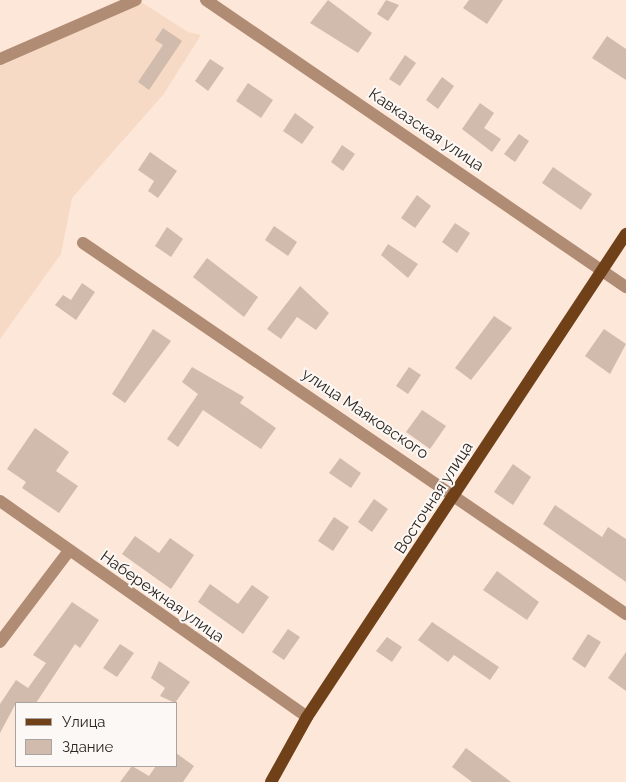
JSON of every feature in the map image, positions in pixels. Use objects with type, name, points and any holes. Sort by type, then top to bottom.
[{"type":"main road","name":"Восточная улица","points":[[271,782],[307,717],[456,495],[626,234]]},
{"type":"street","points":[[0,59],[136,0]]},
{"type":"street","name":"Кавказская улица","points":[[206,0],[626,287]]},
{"type":"street","name":"улица Маяковского","points":[[83,243],[456,495],[626,614]]},
{"type":"street","name":"Набережная улица","points":[[0,501],[68,552],[307,717]]},
{"type":"street","points":[[0,642],[68,552]]},
{"type":"shaded area","points":[[141,2],[188,32],[201,35],[163,95],[72,198],[61,254],[0,339],[0,65]]},
{"type":"building","points":[[328,0],[372,33],[358,53],[310,23]]},
{"type":"building","points":[[386,0],[399,5],[388,21],[377,14]]},
{"type":"building","points":[[469,0],[503,0],[487,24],[463,8]]},
{"type":"building","points":[[163,28],[182,41],[149,90],[138,82],[163,45],[155,40]]},
{"type":"building","points":[[607,36],[626,49],[626,80],[592,58]]},
{"type":"building","points":[[405,55],[416,63],[400,86],[389,79]]},
{"type":"building","points":[[210,59],[224,68],[208,91],[195,81]]},
{"type":"building","points":[[442,77],[454,86],[438,109],[426,100]]},
{"type":"building","points":[[248,83],[273,100],[261,118],[236,101]]},
{"type":"building","points":[[480,103],[494,113],[484,128],[501,139],[492,152],[462,129]]},
{"type":"building","points":[[295,113],[314,127],[302,144],[283,131]]},
{"type":"building","points":[[519,134],[529,141],[515,162],[504,154]]},
{"type":"building","points":[[342,145],[355,154],[343,171],[331,162]]},
{"type":"building","points":[[150,152],[177,171],[158,198],[148,191],[154,181],[138,170]]},
{"type":"building","points":[[553,167],[592,194],[581,210],[542,183]]},
{"type":"building","points":[[417,195],[431,206],[415,228],[401,218]]},
{"type":"building","points":[[455,223],[470,233],[457,253],[442,242]]},
{"type":"building","points":[[274,226],[297,242],[288,256],[265,240]]},
{"type":"building","points":[[167,227],[183,239],[171,257],[155,246]]},
{"type":"building","points":[[388,244],[418,264],[408,278],[381,255]]},
{"type":"building","points":[[207,258],[258,297],[244,317],[193,277]]},
{"type":"building","points":[[82,283],[95,292],[76,320],[55,305],[63,295],[71,300]]},
{"type":"building","points":[[300,286],[329,313],[316,330],[297,317],[281,339],[267,329]]},
{"type":"building","points":[[494,316],[512,328],[471,380],[455,368]]},
{"type":"building","points":[[153,329],[171,341],[125,403],[112,394]]},
{"type":"building","points":[[604,329],[626,344],[610,374],[585,356]]},
{"type":"building","points":[[192,367],[244,397],[240,403],[276,428],[261,449],[203,410],[178,447],[167,439],[198,394],[182,382]]},
{"type":"building","points":[[409,367],[421,375],[408,394],[396,386]]},
{"type":"building","points":[[422,410],[446,426],[430,449],[406,432]]},
{"type":"building","points":[[35,428],[69,452],[56,471],[78,486],[59,513],[22,488],[26,482],[7,469]]},
{"type":"building","points":[[340,458],[361,473],[351,488],[329,473]]},
{"type":"building","points":[[513,464],[531,477],[513,505],[494,492]]},
{"type":"building","points":[[374,499],[388,509],[372,532],[358,522]]},
{"type":"building","points":[[555,505],[602,537],[608,527],[626,539],[626,582],[543,524]]},
{"type":"building","points":[[334,517],[349,527],[333,551],[318,541]]},
{"type":"building","points":[[135,536],[159,553],[170,538],[194,555],[171,589],[122,554]]},
{"type":"building","points":[[497,571],[539,602],[527,620],[483,590]]},
{"type":"building","points":[[210,584],[238,604],[252,585],[269,597],[243,634],[198,602]]},
{"type":"building","points":[[72,602],[99,620],[80,648],[75,644],[37,702],[15,702],[0,733],[0,704],[16,680],[28,688],[46,663],[33,655]]},
{"type":"building","points":[[432,622],[499,667],[490,680],[454,655],[448,662],[418,640]]},
{"type":"building","points":[[288,629],[300,637],[284,660],[272,652]]},
{"type":"building","points":[[588,634],[601,642],[585,668],[572,659]]},
{"type":"building","points":[[387,637],[402,647],[392,662],[376,651]]},
{"type":"building","points":[[120,644],[134,653],[117,677],[103,668]]},
{"type":"building","points":[[626,652],[626,691],[608,678]]},
{"type":"building","points":[[159,661],[190,682],[176,702],[173,702],[160,696],[165,688],[151,678]]},
{"type":"building","points":[[466,748],[511,782],[472,782],[452,767]]},
{"type":"building","points":[[178,754],[194,766],[183,782],[120,782],[131,767],[149,776],[155,767],[178,767]]}]
